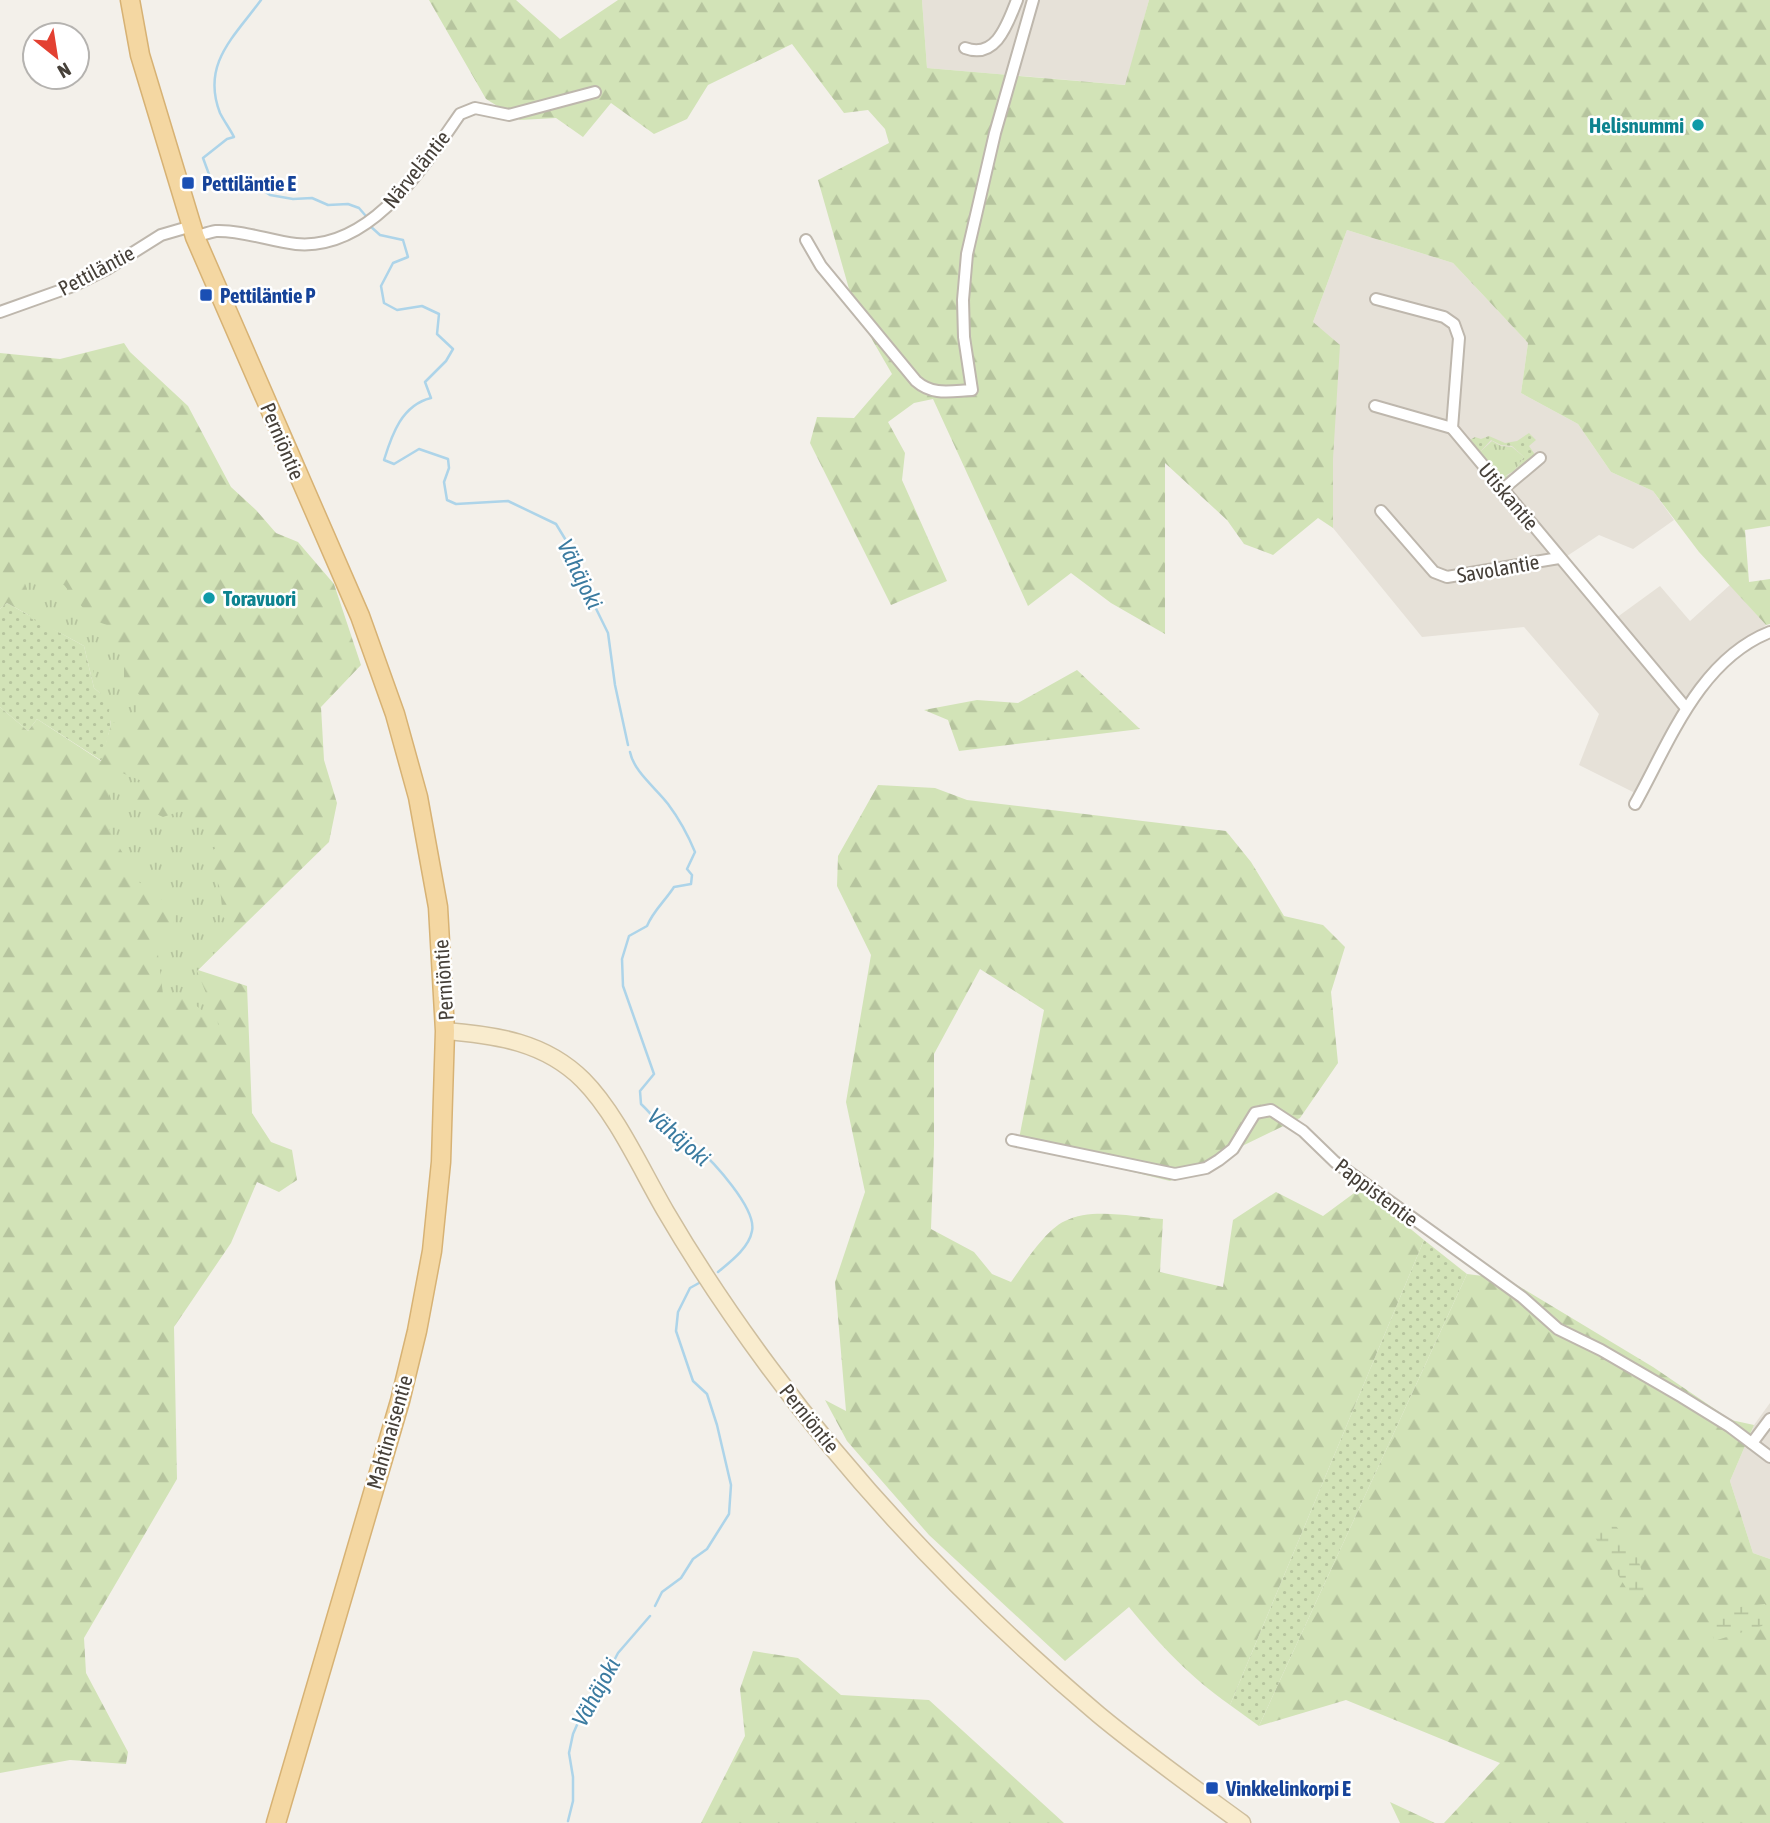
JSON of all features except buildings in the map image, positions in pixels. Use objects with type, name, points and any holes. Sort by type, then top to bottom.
[{"type":"main road","name":"Perniöntie","points":[[130,0],[140,55],[193,231],[360,616],[395,714],[418,797],[438,907],[445,1031],[494,1035],[530,1045],[560,1060],[583,1079],[613,1120],[717,1292],[769,1367],[845,1461],[920,1546],[1041,1664],[1112,1725],[1242,1823]]},
{"type":"main road","name":"Mahtinaisentie","points":[[275,1823],[400,1401],[417,1331],[432,1251],[441,1162],[445,1031]]},
{"type":"street","points":[[965,48],[972,51],[983,50],[996,42],[1017,0]]},
{"type":"street","points":[[806,240],[821,266],[916,382],[925,389],[936,392],[972,390],[963,300],[967,254],[995,133],[1033,0]]},
{"type":"street","name":"Närveläntie","points":[[193,231],[215,231],[307,245],[341,239],[372,220],[396,199],[460,114],[475,108],[509,115],[595,92]]},
{"type":"street","name":"Pettiläntie","points":[[0,312],[73,286],[107,269],[161,235],[193,231]]},
{"type":"street","points":[[1375,406],[1452,428],[1458,338],[1454,324],[1444,317],[1376,299]]},
{"type":"street","name":"Utiskantie","points":[[1452,428],[1686,708]]},
{"type":"street","points":[[1503,489],[1540,458]]},
{"type":"street","name":"Savolantie","points":[[1381,511],[1434,572],[1447,577],[1559,558]]},
{"type":"street","points":[[1635,804],[1686,708],[1726,661],[1760,636],[1770,632]]},
{"type":"street","name":"Pappistentie","points":[[1013,1140],[1175,1174],[1206,1168],[1219,1160],[1233,1149],[1255,1113],[1271,1110],[1303,1131],[1335,1162],[1522,1297],[1558,1329],[1601,1350],[1729,1426],[1770,1457]]},
{"type":"street","points":[[1752,1443],[1770,1419]]},
{"type":"shaded area","points":[[922,0],[1149,0],[1126,85],[927,68]]},
{"type":"shaded area","points":[[1347,230],[1453,263],[1528,343],[1521,393],[1578,424],[1611,472],[1653,491],[1674,520],[1633,549],[1599,535],[1567,556],[1616,618],[1660,586],[1690,621],[1730,585],[1766,625],[1711,670],[1635,793],[1579,765],[1599,714],[1524,627],[1422,637],[1333,528],[1333,459],[1313,322]]},
{"type":"shaded area","points":[[1770,1403],[1770,1559],[1753,1553],[1730,1481],[1754,1425]]},
{"type":"green space","points":[[429,0],[516,0],[560,39],[618,0],[922,0],[927,68],[1125,85],[1149,0],[1770,0],[1770,526],[1745,530],[1749,582],[1770,579],[1770,624],[1766,625],[1699,552],[1653,491],[1611,472],[1578,424],[1521,393],[1528,343],[1453,263],[1347,230],[1313,322],[1340,345],[1333,459],[1333,528],[1318,518],[1273,555],[1244,544],[1227,520],[1165,463],[1165,634],[1111,603],[1071,573],[1028,606],[933,399],[914,403],[888,422],[905,453],[902,480],[947,581],[891,605],[810,443],[817,417],[854,418],[892,374],[855,310],[818,180],[889,143],[885,129],[868,110],[844,113],[792,44],[708,85],[687,119],[654,134],[611,103],[583,137],[556,118],[520,120],[486,99]]},
{"type":"green space","points":[[124,343],[130,352],[188,406],[231,487],[276,533],[298,542],[334,584],[361,665],[321,707],[324,760],[337,803],[329,842],[198,970],[247,986],[252,1113],[271,1142],[292,1150],[297,1180],[279,1192],[257,1182],[231,1243],[174,1327],[177,1479],[84,1638],[86,1673],[128,1752],[126,1764],[70,1760],[0,1773],[0,707],[28,731],[37,719],[101,761],[110,728],[112,703],[94,688],[84,646],[7,603],[0,609],[0,353],[60,359]]},
{"type":"green space","points":[[1529,433],[1536,440],[1529,446],[1536,456],[1518,471],[1515,470],[1524,457],[1512,446],[1491,440],[1480,452],[1493,470],[1503,477],[1511,474],[1512,476],[1502,483],[1468,441],[1475,437],[1481,439],[1489,436],[1505,443],[1517,441]]},
{"type":"green space","points":[[1492,441],[1501,446],[1512,447],[1524,457],[1514,471],[1503,477],[1493,470],[1480,452]]},
{"type":"green space","points":[[23,574],[64,585],[93,620],[107,625],[124,660],[124,678],[142,698],[135,714],[114,723],[108,719],[110,704],[103,702],[85,645],[30,618]]},
{"type":"green space","points":[[7,603],[84,646],[94,688],[112,703],[110,728],[102,761],[37,719],[28,731],[0,707],[0,609]]},
{"type":"green space","points":[[1077,670],[1140,729],[959,751],[948,720],[924,710],[977,700],[1018,703]]},
{"type":"green space","points":[[122,773],[142,781],[132,803],[163,817],[181,811],[207,827],[216,848],[205,855],[220,888],[223,917],[237,930],[197,971],[219,1025],[186,997],[163,994],[157,947],[171,932],[177,911],[139,882],[109,829],[109,795]]},
{"type":"green space","points":[[878,785],[935,788],[967,800],[1226,831],[1251,862],[1284,916],[1323,925],[1345,947],[1331,992],[1338,1063],[1300,1118],[1170,1181],[1018,1144],[1044,1010],[980,969],[934,1054],[931,1229],[974,1252],[992,1274],[1011,1282],[1035,1248],[1057,1225],[1076,1217],[1100,1214],[1163,1219],[1160,1272],[1223,1287],[1233,1220],[1276,1192],[1323,1216],[1361,1188],[1424,1240],[1230,1705],[1176,1660],[1129,1607],[1065,1661],[929,1535],[847,1441],[825,1400],[846,1411],[835,1282],[865,1192],[846,1102],[871,955],[837,886],[838,856]]},
{"type":"green space","points":[[1424,1240],[1467,1274],[1259,1726],[1230,1705]]},
{"type":"green space","points":[[1467,1274],[1507,1279],[1653,1367],[1731,1420],[1754,1425],[1730,1481],[1753,1553],[1770,1559],[1770,1823],[1444,1823],[1500,1763],[1346,1700],[1259,1726]]},
{"type":"green space","points":[[1595,1519],[1616,1526],[1636,1552],[1644,1579],[1644,1597],[1631,1596],[1591,1531],[1591,1522]]},
{"type":"green space","points":[[1765,1604],[1768,1615],[1762,1626],[1714,1641],[1712,1633],[1716,1620],[1740,1607]]},
{"type":"green space","points":[[753,1651],[798,1658],[841,1695],[929,1700],[1064,1823],[701,1823],[745,1736],[740,1689]]},
{"type":"green space","points":[[1390,1802],[1435,1823],[1400,1823]]},
{"type":"waterway","name":"Vähäjoki","points":[[261,0],[231,39],[218,65],[215,96],[220,113],[234,137],[227,139],[203,158],[210,177],[223,186],[255,185],[270,195],[293,199],[312,198],[328,205],[348,204],[359,208],[365,215]]},
{"type":"waterway","name":"Vähäjoki","points":[[369,225],[380,235],[403,240],[408,257],[393,263],[381,286],[384,303],[397,310],[422,306],[439,314],[437,334],[453,349],[446,361],[425,382],[431,398],[405,414],[384,460],[394,464],[419,449],[448,459],[449,468],[444,482],[447,500],[456,504],[508,501],[556,524],[570,547],[577,570],[608,633],[615,685],[628,745]]},
{"type":"waterway","name":"Vähäjoki","points":[[630,752],[641,773],[676,816],[695,852],[687,869],[692,875],[691,884],[674,887],[647,926],[629,936],[622,959],[623,986],[654,1074],[640,1091],[641,1104],[664,1128],[703,1154],[723,1174],[748,1211],[752,1222],[750,1237],[738,1254],[718,1272]]},
{"type":"waterway","name":"Vähäjoki","points":[[655,1606],[662,1592],[681,1578],[693,1559],[707,1549],[729,1514],[731,1485],[717,1425],[707,1394],[693,1381],[676,1331],[678,1312],[690,1288],[699,1283]]},
{"type":"waterway","name":"Vähäjoki","points":[[568,1821],[573,1801],[569,1753],[573,1734],[587,1702],[606,1676],[618,1653],[650,1616]]},
{"type":"place","name":"Helisnummi","points":[[1698,125]]},
{"type":"place","name":"Pettiläntie E","points":[[188,183]]},
{"type":"place","name":"Pettiläntie P","points":[[206,295]]},
{"type":"place","name":"Toravuori","points":[[209,598]]},
{"type":"place","name":"Vinkkelinkorpi E","points":[[1212,1788]]}]
